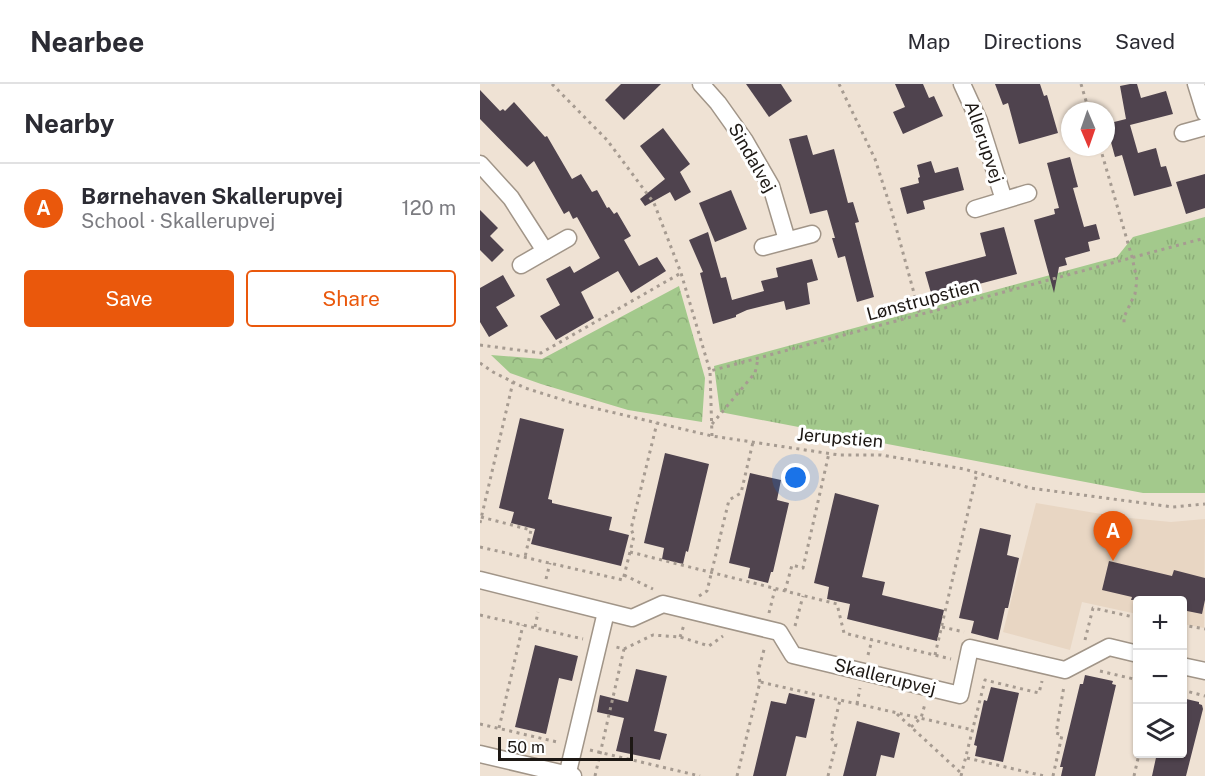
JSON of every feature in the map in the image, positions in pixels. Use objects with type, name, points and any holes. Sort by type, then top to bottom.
[{"type":"street","name":"Sindalvej","points":[[701,84],[718,103],[745,141],[771,186],[787,240]]},
{"type":"street","name":"Allerupvej","points":[[962,84],[979,121],[1004,200]]},
{"type":"street","points":[[1196,84],[1205,113]]},
{"type":"street","points":[[1183,133],[1205,127]]},
{"type":"street","points":[[480,164],[511,198],[545,251]]},
{"type":"street","name":"Allerupvej","points":[[975,209],[1028,193]]},
{"type":"street","points":[[763,247],[812,234]]},
{"type":"street","points":[[521,265],[568,238]]},
{"type":"street","name":"Skallerupvej","points":[[480,580],[632,618],[663,604],[779,632],[794,655],[960,695],[967,663]]},
{"type":"street","points":[[480,754],[569,775],[606,612]]},
{"type":"street","points":[[967,663],[970,648],[1065,670],[1109,647],[1133,653]]},
{"type":"street","points":[[1187,667],[1205,671]]},
{"type":"path","points":[[552,84],[607,140],[654,203],[681,273],[710,371],[712,436]]},
{"type":"path","points":[[839,84],[875,159],[920,315]]},
{"type":"path","points":[[1081,84],[1086,102]]},
{"type":"path","points":[[1103,156],[1137,280],[1135,294],[1124,317],[1124,324]]},
{"type":"path","name":"Lønstrupstien","points":[[710,371],[1205,238]]},
{"type":"path","points":[[480,345],[541,353],[681,273]]},
{"type":"path","points":[[712,424],[755,373],[758,359]]},
{"type":"path","name":"Jerupstien","points":[[480,363],[525,388],[573,403],[712,436],[829,453],[881,455],[977,473],[1030,488],[1173,507],[1205,504]]},
{"type":"path","points":[[480,523],[513,382]]},
{"type":"path","points":[[480,547],[623,580],[634,536],[631,529],[657,423]]},
{"type":"path","points":[[680,637],[692,601],[706,591],[729,500],[741,493],[753,442]]},
{"type":"path","points":[[785,591],[792,565],[803,568],[829,453]]},
{"type":"path","points":[[935,655],[977,473]]},
{"type":"path","points":[[481,517],[531,530],[525,557]]},
{"type":"path","points":[[630,552],[837,604],[844,633],[967,663]]},
{"type":"path","points":[[737,776],[760,682],[758,672],[766,642],[766,629],[775,589]]},
{"type":"path","points":[[789,648],[802,596]]},
{"type":"path","points":[[1085,642],[1093,608],[1133,617]]},
{"type":"path","points":[[624,649],[653,635],[680,637],[709,646],[742,623]]},
{"type":"path","points":[[499,728],[524,625]]},
{"type":"path","points":[[1187,626],[1205,630]]},
{"type":"path","points":[[942,627],[974,635]]},
{"type":"path","points":[[962,775],[985,680],[1039,693],[1043,677]]},
{"type":"path","points":[[1053,776],[1062,735],[1056,733],[1066,679]]},
{"type":"path","points":[[760,682],[973,730]]},
{"type":"path","points":[[911,727],[921,718],[928,688]]},
{"type":"path","points":[[1187,691],[1205,696]]},
{"type":"path","points":[[828,776],[836,744],[831,738],[840,700]]},
{"type":"path","points":[[896,712],[962,775]]},
{"type":"path","points":[[966,758],[1044,776]]},
{"type":"path","points":[[1134,776],[1138,758]]},
{"type":"shaded area","points":[[1036,503],[1119,517],[1171,522],[1205,519],[1204,628],[1187,625],[1187,596],[1133,596],[1133,613],[1082,602],[1070,650],[1003,632]]},
{"type":"green space","points":[[1205,217],[1205,493],[1143,493],[720,412],[714,366],[1117,257],[1133,237]]},
{"type":"green space","points":[[679,286],[705,378],[702,422],[628,410],[541,384],[510,373],[491,355],[542,359]]},
{"type":"building","points":[[621,84],[661,84],[624,120],[605,100]]},
{"type":"building","points":[[746,84],[781,84],[792,101],[769,117]]},
{"type":"building","points":[[895,84],[923,84],[929,98],[934,96],[943,116],[903,134],[893,112],[905,107]]},
{"type":"building","points":[[995,84],[1040,84],[1044,96],[1047,95],[1058,133],[1019,144],[1008,103],[1003,105]]},
{"type":"building","points":[[1137,84],[1141,98],[1166,91],[1173,114],[1130,125],[1138,153],[1156,148],[1161,167],[1166,166],[1172,186],[1134,196],[1122,155],[1115,156],[1115,122],[1126,119],[1120,86]]},
{"type":"building","points":[[480,90],[500,111],[503,109],[505,111],[514,102],[545,137],[547,136],[572,179],[581,174],[592,192],[597,190],[607,208],[609,207],[614,214],[617,212],[631,236],[624,240],[639,266],[657,257],[666,271],[631,293],[618,271],[581,292],[594,318],[556,340],[540,316],[560,305],[546,279],[570,266],[574,273],[600,258],[577,217],[573,219],[569,211],[564,214],[534,161],[527,167],[480,119]]},
{"type":"building","points":[[663,128],[690,164],[680,172],[691,192],[675,201],[670,192],[645,206],[640,199],[665,179],[640,146]]},
{"type":"building","points":[[807,135],[813,155],[834,149],[848,203],[853,202],[859,222],[855,223],[874,297],[857,302],[845,256],[838,258],[827,210],[810,214],[789,139]]},
{"type":"building","points":[[1070,157],[1078,187],[1073,188],[1084,227],[1096,224],[1100,239],[1088,242],[1090,251],[1065,258],[1067,265],[1059,267],[1054,293],[1034,220],[1055,214],[1054,209],[1059,208],[1047,163]]},
{"type":"building","points":[[931,161],[935,173],[958,167],[964,190],[923,201],[925,209],[907,214],[900,188],[919,183],[917,165]]},
{"type":"building","points":[[1205,174],[1205,208],[1186,214],[1176,182]]},
{"type":"building","points":[[731,190],[747,229],[715,242],[699,203]]},
{"type":"building","points":[[480,210],[498,228],[490,236],[504,250],[492,262],[480,250]]},
{"type":"building","points":[[1004,227],[1017,274],[931,293],[925,272],[986,256],[980,233]]},
{"type":"building","points":[[708,232],[721,278],[726,277],[732,300],[764,291],[761,281],[778,277],[776,268],[812,259],[818,280],[807,283],[810,304],[786,310],[784,301],[747,310],[736,317],[713,324],[700,273],[703,272],[689,240]]},
{"type":"building","points":[[503,275],[515,296],[496,307],[508,326],[489,337],[480,322],[480,288]]},
{"type":"building","points":[[520,418],[564,429],[548,499],[552,500],[552,503],[612,517],[609,530],[629,535],[621,566],[531,544],[535,529],[511,523],[514,512],[499,508]]},
{"type":"building","points":[[665,453],[709,464],[688,552],[686,551],[683,564],[662,559],[664,548],[644,543]]},
{"type":"building","points":[[750,473],[781,480],[777,500],[789,503],[773,572],[771,572],[768,583],[748,578],[750,568],[729,563]]},
{"type":"building","points":[[835,493],[879,505],[862,577],[885,582],[882,595],[944,610],[937,641],[847,619],[850,604],[827,599],[829,587],[814,583]]},
{"type":"building","points":[[980,528],[1011,535],[1007,555],[1019,558],[998,640],[971,633],[974,621],[959,618]]},
{"type":"building","points":[[1109,561],[1172,576],[1174,570],[1205,578],[1205,600],[1202,614],[1187,611],[1187,596],[1133,596],[1131,600],[1132,597],[1102,590]]},
{"type":"building","points":[[535,645],[578,656],[572,681],[559,678],[546,734],[515,727]]},
{"type":"building","points":[[636,669],[667,676],[654,731],[667,734],[660,760],[616,751],[624,718],[597,712],[600,695],[628,702]]},
{"type":"building","points":[[1085,675],[1113,681],[1112,684],[1116,685],[1095,776],[1061,776],[1063,767],[1060,767],[1080,684],[1083,684]]},
{"type":"building","points":[[991,687],[1019,693],[1003,762],[975,756],[977,746],[974,745],[984,700],[987,701]]},
{"type":"building","points":[[789,693],[815,699],[806,738],[796,736],[786,776],[753,776],[771,701],[786,704]]},
{"type":"building","points":[[1187,699],[1199,702],[1203,709],[1186,776],[1152,776],[1156,758],[1187,758]]},
{"type":"building","points":[[857,721],[900,733],[894,758],[881,755],[876,776],[843,776]]},
{"type":"place","name":"Børnehaven Skallerupvej","points":[[1113,561]]}]
